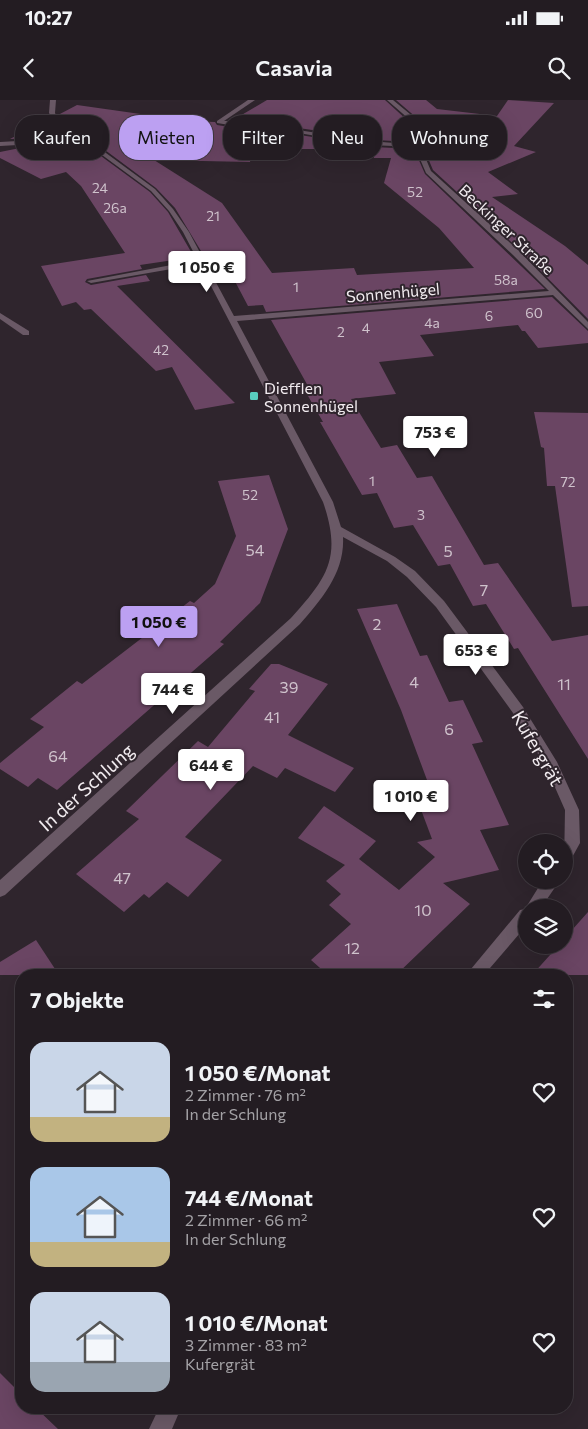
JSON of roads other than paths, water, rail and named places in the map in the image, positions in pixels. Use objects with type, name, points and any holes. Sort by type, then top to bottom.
[{"type":"street","name":"In der Schlung","points":[[53,100],[53,115]]},
{"type":"street","points":[[230,115],[252,100]]},
{"type":"street","name":"Beckinger Straße","points":[[390,100],[409,115]]},
{"type":"street","name":"In der Schlung","points":[[0,890],[245,669],[293,622],[314,599],[332,573],[339,552],[337,529],[328,502],[186,232],[161,198],[109,159]]},
{"type":"street","name":"Beckinger Straße","points":[[421,160],[433,177],[516,253],[588,327]]},
{"type":"street","points":[[91,281],[203,262]]},
{"type":"street","name":"Sonnenhügel","points":[[232,319],[555,293]]},
{"type":"street","points":[[0,315],[26,333]]},
{"type":"street","name":"Kufergrät","points":[[337,529],[384,555],[411,574],[440,604],[518,710],[552,766],[572,810],[573,834]]},
{"type":"street","points":[[479,969],[518,924]]},
{"type":"street","points":[[160,1429],[167,1414]]},
{"type":"lane","points":[[303,132],[369,143],[392,143]]},
{"type":"lane","points":[[0,144],[15,143]]},
{"type":"place","name":"Diefflen Sonnenhügel","points":[[254,396]]}]
